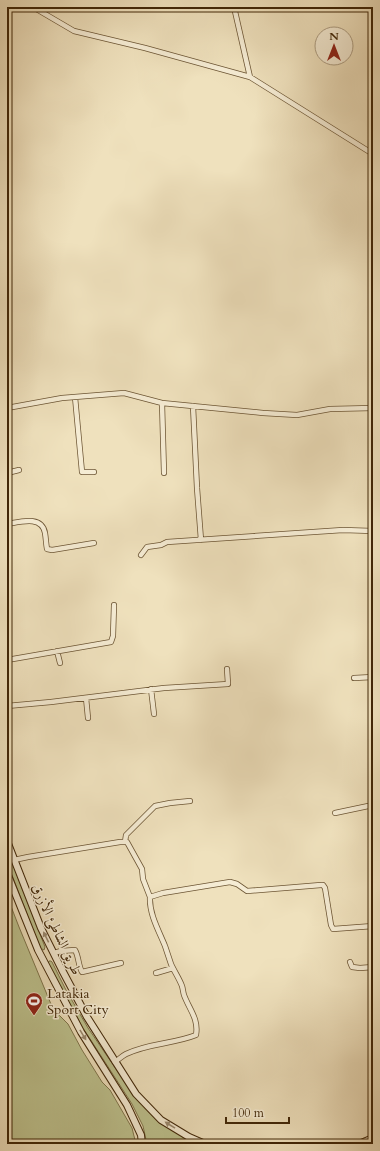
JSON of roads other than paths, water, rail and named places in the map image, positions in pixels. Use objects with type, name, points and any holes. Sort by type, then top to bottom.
[{"type":"main road","name":"طريق الشاطئ الأزرق","points":[[7,841],[41,928],[87,1017],[115,1062],[136,1094],[161,1120],[204,1144]]},
{"type":"main road","name":"طريق الشاطئ الأزرق","points":[[7,873],[38,950],[82,1032],[127,1105],[141,1135],[142,1144]]},
{"type":"main road","points":[[359,1144],[373,1138]]},
{"type":"street","points":[[33,7],[74,31],[145,48],[250,77],[373,154]]},
{"type":"street","points":[[234,7],[250,77]]},
{"type":"street","points":[[7,408],[75,397],[124,393],[162,403],[263,413],[297,415],[330,409],[373,408]]},
{"type":"street","points":[[75,397],[82,472],[94,472]]},
{"type":"street","points":[[162,403],[164,473]]},
{"type":"street","points":[[194,406],[197,488],[201,540]]},
{"type":"street","points":[[7,473],[19,470]]},
{"type":"street","points":[[7,524],[28,521],[37,522],[42,526],[45,533],[47,549],[52,550],[94,544]]},
{"type":"street","points":[[141,555],[147,547],[161,545],[168,542],[343,530],[373,531]]},
{"type":"street","points":[[7,660],[111,642],[114,636],[114,605]]},
{"type":"street","points":[[57,651],[60,663]]},
{"type":"street","points":[[7,706],[11,707],[151,689],[228,684],[227,669]]},
{"type":"street","points":[[354,678],[373,677]]},
{"type":"street","points":[[151,689],[154,714]]},
{"type":"street","points":[[86,698],[88,718]]},
{"type":"street","points":[[125,842],[126,835],[155,806],[190,801]]},
{"type":"street","points":[[335,813],[373,805]]},
{"type":"street","points":[[14,860],[125,842],[130,845],[142,869],[143,879],[150,897],[149,903],[152,912],[173,968],[194,1017],[197,1029],[196,1035],[126,1054],[115,1062]]},
{"type":"street","points":[[150,897],[163,893],[230,882],[237,884],[247,891],[320,884],[325,888],[333,929],[373,926]]},
{"type":"street","points":[[54,953],[75,950],[79,967],[82,972],[121,963]]},
{"type":"street","points":[[350,962],[352,967],[373,967]]},
{"type":"street","points":[[156,973],[173,968]]},
{"type":"place","name":"Latakia Sport City","points":[[34,1016]]}]
